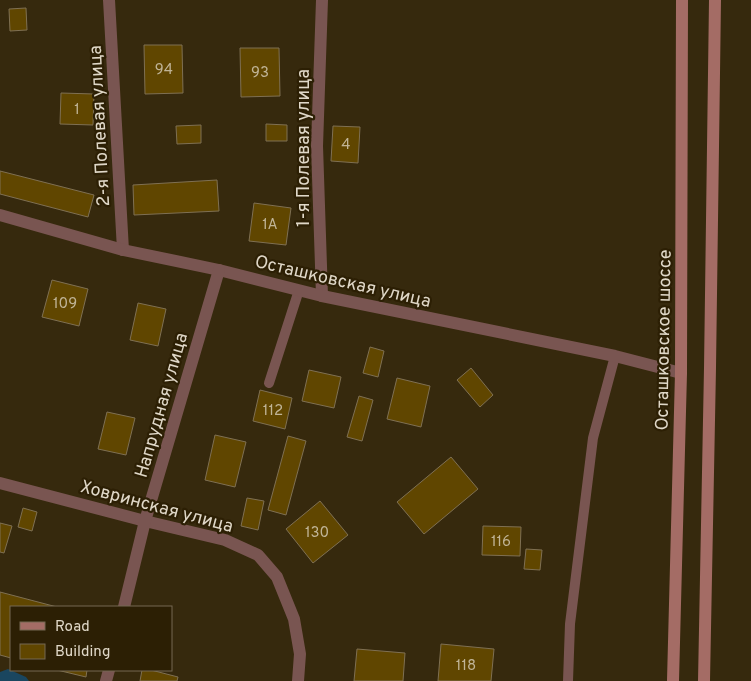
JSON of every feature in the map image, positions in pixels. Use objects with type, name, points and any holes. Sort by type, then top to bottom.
[{"type":"main road","name":"Осташковское шоссе","points":[[673,681],[681,373],[682,0]]},
{"type":"main road","points":[[704,681],[711,348],[715,0]]},
{"type":"street","name":"2-я Полевая улица","points":[[109,0],[123,250]]},
{"type":"street","name":"1-я Полевая улица","points":[[322,0],[317,146],[322,296]]},
{"type":"street","name":"Осташковская улица","points":[[0,215],[123,250],[219,270],[322,296],[615,356],[681,373]]},
{"type":"street","name":"Напрудная улица","points":[[124,606],[145,521],[219,270]]},
{"type":"street","name":"Ховринская улица","points":[[0,483],[225,540],[258,555],[277,577],[294,619],[300,654],[298,681]]},
{"type":"lane","points":[[269,383],[299,290]]},
{"type":"lane","points":[[568,681],[570,624],[593,438],[615,356]]},
{"type":"water","points":[[8,669],[26,677],[29,681],[0,681],[0,672]]},
{"type":"building","points":[[26,8],[27,30],[10,31],[9,9]]},
{"type":"building","points":[[144,45],[182,45],[183,93],[145,94]]},
{"type":"building","points":[[240,48],[279,48],[280,96],[241,97]]},
{"type":"building","points":[[61,93],[94,94],[93,125],[60,124]]},
{"type":"building","points":[[266,124],[287,125],[287,141],[266,141]]},
{"type":"building","points":[[201,125],[201,143],[177,144],[176,126]]},
{"type":"building","points":[[333,126],[360,127],[358,163],[331,161]]},
{"type":"building","points":[[0,171],[94,195],[88,217],[0,194]]},
{"type":"building","points":[[217,180],[219,211],[134,215],[133,185]]},
{"type":"building","points":[[254,203],[291,208],[286,245],[249,241]]},
{"type":"building","points":[[52,280],[88,289],[79,326],[42,317]]},
{"type":"building","points":[[138,303],[166,309],[158,346],[130,340]]},
{"type":"building","points":[[370,347],[384,351],[378,377],[363,373]]},
{"type":"building","points":[[471,368],[493,395],[480,407],[457,380]]},
{"type":"building","points":[[309,370],[341,377],[334,408],[302,401]]},
{"type":"building","points":[[397,378],[430,386],[421,427],[387,419]]},
{"type":"building","points":[[260,390],[292,398],[285,429],[253,421]]},
{"type":"building","points":[[359,396],[373,400],[362,441],[347,437]]},
{"type":"building","points":[[107,412],[135,418],[126,455],[98,449]]},
{"type":"building","points":[[215,435],[246,442],[235,487],[205,480]]},
{"type":"building","points":[[288,436],[306,441],[286,515],[268,510]]},
{"type":"building","points":[[451,457],[478,489],[424,534],[397,502]]},
{"type":"building","points":[[247,498],[264,501],[258,530],[241,526]]},
{"type":"building","points":[[320,501],[348,535],[313,563],[286,529]]},
{"type":"building","points":[[23,508],[37,512],[32,531],[18,527]]},
{"type":"building","points":[[0,523],[12,526],[4,553],[0,552]]},
{"type":"building","points":[[483,526],[521,527],[520,556],[482,555]]},
{"type":"building","points":[[526,549],[542,550],[540,570],[524,569]]},
{"type":"building","points":[[0,592],[53,606],[10,606],[10,658],[0,655]]},
{"type":"building","points":[[441,644],[494,649],[491,681],[438,681]]},
{"type":"building","points":[[357,649],[405,653],[403,681],[354,681]]},
{"type":"building","points":[[61,671],[87,671],[86,677]]},
{"type":"building","points":[[142,671],[155,671],[178,677],[177,681],[140,681]]}]
